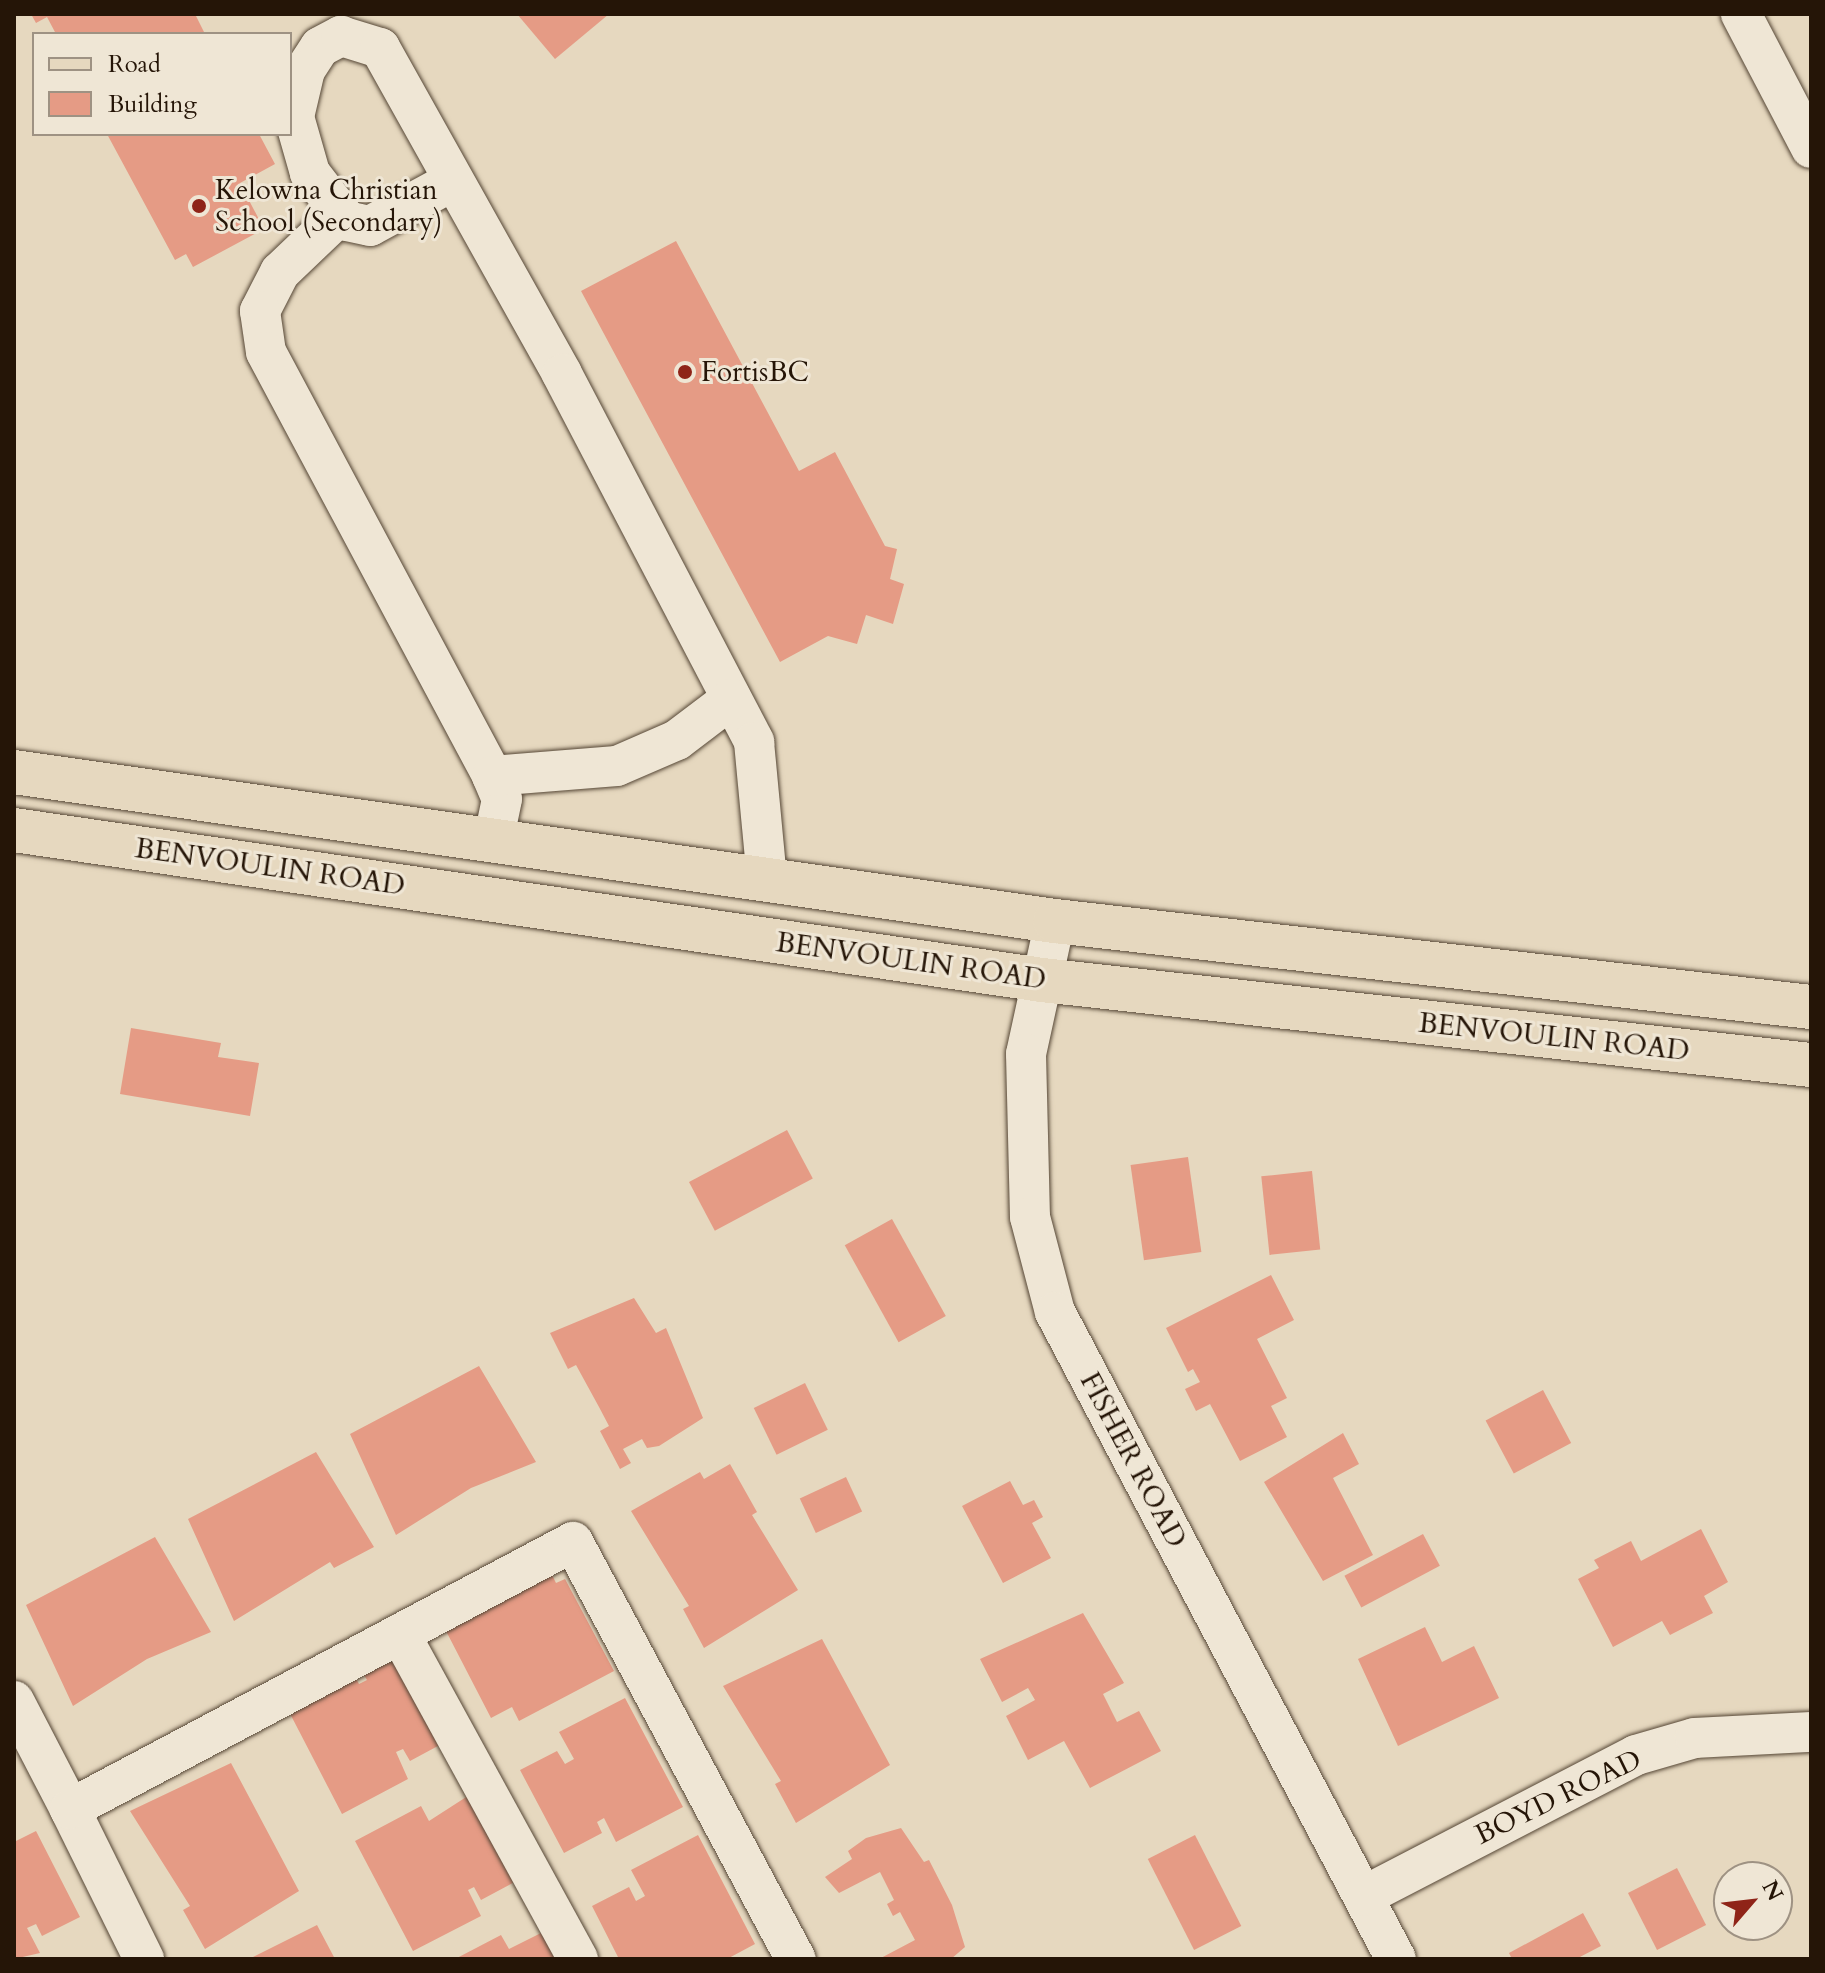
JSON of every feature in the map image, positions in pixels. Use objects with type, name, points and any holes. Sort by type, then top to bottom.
[{"type":"main road","name":"BENVOULIN ROAD","points":[[14,772],[1055,921],[1811,1007]]},
{"type":"main road","name":"BENVOULIN ROAD","points":[[14,830],[1042,980],[1811,1065]]},
{"type":"street","points":[[1741,14],[1811,148]]},
{"type":"street","points":[[451,182],[370,226],[341,214],[310,173],[294,117],[305,70],[320,47],[341,36],[380,48],[451,182],[562,374],[754,742],[767,879]]},
{"type":"street","points":[[341,214],[280,272],[260,311],[266,352],[492,776],[502,799],[493,842]]},
{"type":"street","points":[[492,776],[617,766],[677,740],[731,699]]},
{"type":"street","name":"FISHER ROAD","points":[[1055,921],[1026,1054],[1030,1217],[1055,1312],[1396,1959]]},
{"type":"street","points":[[70,1809],[573,1542],[796,1959]]},
{"type":"street","points":[[400,1634],[578,1959]]},
{"type":"street","points":[[14,1701],[144,1959]]},
{"type":"street","name":"BOYD ROAD","points":[[1364,1896],[1636,1755],[1695,1738],[1811,1732]]},
{"type":"building","points":[[31,14],[195,14],[204,32],[55,32],[47,17],[36,23]]},
{"type":"building","points":[[517,14],[609,14],[555,59]]},
{"type":"building","name":"Kelowna Christian School (Secondary)","points":[[108,136],[260,136],[275,164],[240,183],[264,229],[193,267],[186,254],[175,260]]},
{"type":"building","name":"FortisBC","points":[[676,241],[799,471],[835,452],[885,546],[897,549],[890,579],[904,584],[893,624],[866,615],[857,644],[828,636],[780,662],[581,291]]},
{"type":"building","points":[[131,1028],[221,1043],[218,1057],[259,1063],[250,1116],[120,1094]]},
{"type":"building","points":[[787,1130],[813,1179],[715,1231],[689,1182]]},
{"type":"building","points":[[1188,1157],[1201,1252],[1144,1260],[1131,1165]]},
{"type":"building","points":[[1312,1171],[1320,1250],[1270,1255],[1261,1176]]},
{"type":"building","points":[[892,1219],[946,1316],[899,1342],[845,1245]]},
{"type":"building","points":[[1271,1275],[1294,1320],[1257,1339],[1287,1398],[1271,1406],[1287,1437],[1240,1461],[1210,1404],[1196,1411],[1185,1389],[1200,1382],[1193,1369],[1188,1372],[1166,1328]]},
{"type":"building","points":[[634,1298],[656,1333],[666,1328],[703,1418],[659,1446],[647,1448],[642,1439],[623,1449],[631,1463],[620,1469],[600,1431],[609,1426],[576,1365],[568,1369],[550,1333]]},
{"type":"building","points":[[479,1366],[536,1462],[471,1488],[396,1535],[350,1434]]},
{"type":"building","points":[[805,1383],[828,1430],[777,1455],[754,1408]]},
{"type":"building","points":[[1543,1390],[1571,1443],[1514,1473],[1486,1421]]},
{"type":"building","points":[[1343,1433],[1359,1464],[1333,1478],[1373,1555],[1323,1581],[1264,1482]]},
{"type":"building","points":[[316,1452],[374,1547],[334,1568],[330,1562],[234,1621],[188,1519]]},
{"type":"building","points":[[730,1464],[757,1512],[752,1515],[798,1590],[704,1648],[683,1609],[689,1606],[631,1511],[700,1472],[704,1479]]},
{"type":"building","points":[[846,1477],[862,1511],[816,1533],[800,1499]]},
{"type":"building","points":[[1010,1481],[1023,1505],[1034,1500],[1043,1517],[1032,1523],[1051,1558],[1003,1583],[962,1506]]},
{"type":"building","points":[[1701,1529],[1728,1582],[1704,1596],[1713,1613],[1670,1635],[1662,1621],[1613,1647],[1578,1579],[1599,1568],[1594,1560],[1631,1541],[1641,1561]]},
{"type":"building","points":[[1423,1534],[1440,1566],[1361,1608],[1344,1576]]},
{"type":"building","points":[[155,1537],[211,1632],[147,1659],[73,1706],[26,1605]]},
{"type":"building","points":[[545,1561],[556,1583],[565,1579],[614,1671],[519,1721],[512,1707],[491,1718],[446,1631]]},
{"type":"building","points":[[1083,1613],[1124,1683],[1103,1694],[1117,1722],[1139,1711],[1161,1751],[1090,1788],[1064,1741],[1028,1760],[1006,1716],[1035,1700],[1028,1688],[1002,1702],[980,1659]]},
{"type":"building","points":[[1425,1627],[1442,1662],[1474,1646],[1499,1698],[1398,1746],[1358,1659]]},
{"type":"building","points":[[822,1639],[890,1765],[796,1823],[775,1784],[781,1781],[723,1686]]},
{"type":"building","points":[[404,1655],[449,1740],[410,1761],[403,1749],[396,1752],[408,1779],[342,1814],[284,1702],[350,1668],[359,1684],[367,1680],[364,1675]]},
{"type":"building","points":[[625,1698],[683,1807],[616,1842],[604,1818],[597,1822],[602,1833],[564,1853],[520,1770],[557,1751],[565,1764],[574,1759],[559,1732]]},
{"type":"building","points":[[231,1763],[299,1891],[205,1949],[183,1910],[190,1906],[130,1811]]},
{"type":"building","points":[[474,1792],[520,1879],[481,1900],[474,1887],[468,1890],[481,1916],[413,1951],[355,1841],[421,1806],[429,1821]]},
{"type":"building","points":[[901,1828],[924,1862],[929,1860],[952,1905],[965,1947],[951,1959],[879,1959],[915,1940],[900,1912],[893,1916],[887,1904],[894,1900],[880,1872],[839,1893],[825,1877],[852,1859],[848,1851],[866,1838]]},
{"type":"building","points":[[36,1831],[80,1917],[42,1936],[36,1924],[27,1928],[40,1953],[14,1959],[14,1842]]},
{"type":"building","points":[[698,1835],[755,1944],[727,1959],[619,1959],[592,1906],[629,1887],[636,1901],[645,1896],[631,1870]]},
{"type":"building","points":[[1195,1835],[1241,1926],[1194,1950],[1148,1859]]},
{"type":"building","points":[[1677,1868],[1706,1925],[1657,1950],[1628,1893]]},
{"type":"building","points":[[1583,1913],[1601,1946],[1576,1959],[1512,1959],[1509,1953]]},
{"type":"building","points":[[317,1925],[335,1959],[240,1959],[253,1957]]},
{"type":"building","points":[[549,1929],[564,1959],[455,1959],[501,1935],[509,1949]]},
{"type":"place","name":"Kelowna Christian School (Secondary)","points":[[199,206]]},
{"type":"place","name":"FortisBC","points":[[685,372]]}]
